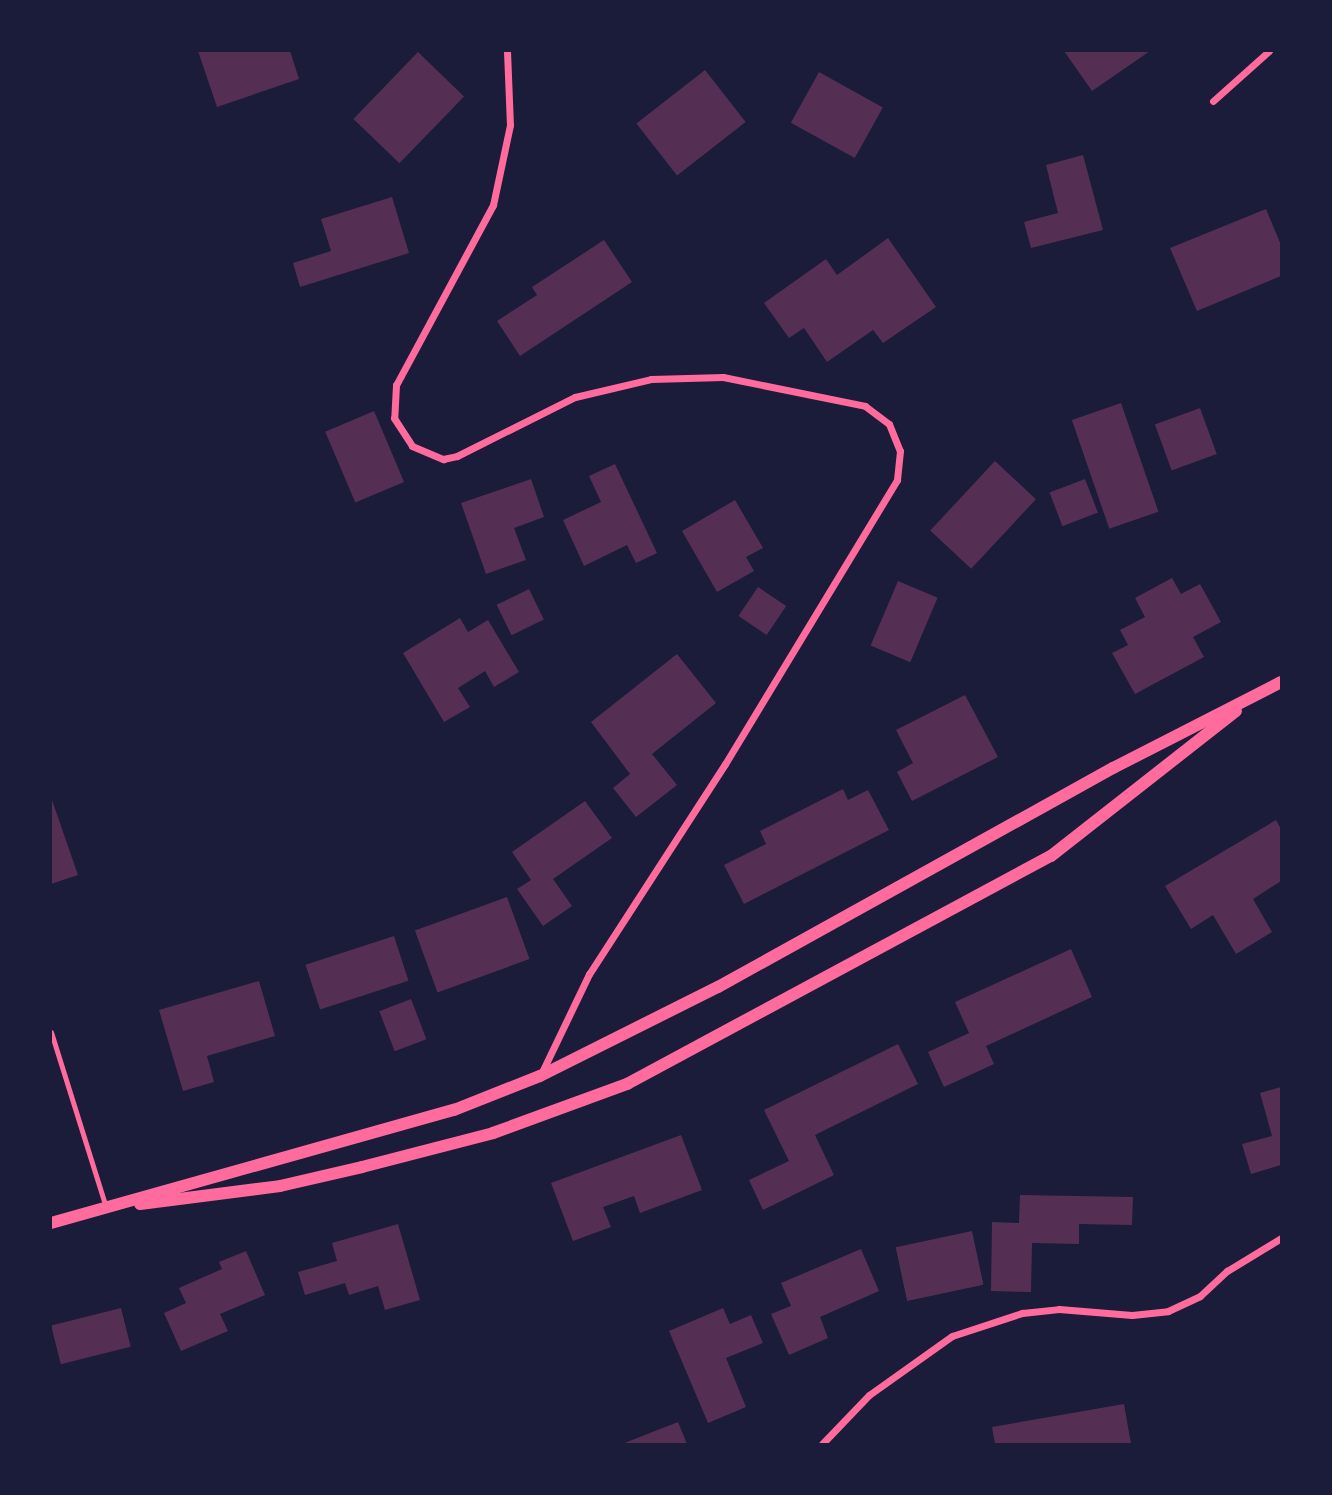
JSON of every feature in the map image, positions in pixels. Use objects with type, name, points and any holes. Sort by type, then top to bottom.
[{"type":"street","points":[[507,51],[510,125],[493,205],[396,385],[394,418],[412,446],[443,459],[457,456],[575,397],[650,379],[723,377],[865,406],[889,424],[900,451],[897,480],[725,764],[589,974],[540,1076]]},
{"type":"street","points":[[1213,101],[1269,51]]},
{"type":"street","points":[[51,1223],[442,1114],[540,1076],[694,1000],[1113,768],[1281,682]]},
{"type":"street","points":[[106,1208],[279,1186],[362,1167],[493,1133],[627,1084],[1051,856],[1253,698]]},
{"type":"street","points":[[822,1444],[869,1395],[952,1336],[1022,1313],[1059,1309],[1132,1315],[1168,1311],[1200,1296],[1227,1271],[1281,1238]]},
{"type":"lane","points":[[51,1032],[106,1208]]},
{"type":"building","points":[[198,51],[290,51],[299,79],[217,107]]},
{"type":"building","points":[[1064,51],[1150,51],[1092,91]]},
{"type":"building","points":[[418,52],[464,96],[399,163],[353,119]]},
{"type":"building","points":[[705,70],[746,122],[677,176],[636,124]]},
{"type":"building","points":[[819,72],[883,107],[855,158],[791,123]]},
{"type":"building","points":[[1083,155],[1103,230],[1031,248],[1024,222],[1058,213],[1046,165]]},
{"type":"building","points":[[392,197],[409,253],[300,287],[293,263],[331,251],[321,219]]},
{"type":"building","points":[[1266,209],[1281,245],[1281,276],[1197,311],[1170,248]]},
{"type":"building","points":[[888,238],[936,307],[883,343],[873,330],[827,362],[804,328],[789,338],[764,303],[826,259],[837,275]]},
{"type":"building","points":[[604,240],[632,282],[520,356],[497,321],[537,295],[532,287]]},
{"type":"building","points":[[1121,403],[1158,512],[1109,529],[1072,420]]},
{"type":"building","points":[[1200,408],[1217,454],[1172,470],[1155,424]]},
{"type":"building","points":[[374,411],[404,482],[355,503],[325,432]]},
{"type":"building","points":[[995,461],[1036,499],[971,569],[930,530]]},
{"type":"building","points":[[615,464],[657,553],[636,563],[627,545],[584,566],[563,520],[601,502],[589,476]]},
{"type":"building","points":[[531,479],[544,517],[514,528],[526,560],[486,574],[461,503]]},
{"type":"building","points":[[1085,479],[1098,513],[1062,526],[1050,493]]},
{"type":"building","points":[[735,500],[763,548],[746,557],[754,571],[717,592],[682,531]]},
{"type":"building","points":[[1172,578],[1181,594],[1200,584],[1221,622],[1193,637],[1204,657],[1135,694],[1112,653],[1128,645],[1120,630],[1145,617],[1135,598]]},
{"type":"building","points":[[898,581],[938,598],[910,662],[871,645]]},
{"type":"building","points":[[758,587],[786,606],[767,635],[738,616]]},
{"type":"building","points":[[529,589],[544,620],[512,635],[497,605]]},
{"type":"building","points":[[460,618],[468,632],[488,620],[519,672],[494,687],[485,671],[458,688],[470,707],[444,722],[403,653]]},
{"type":"building","points":[[677,654],[716,703],[652,754],[677,785],[636,817],[613,788],[630,774],[591,722]]},
{"type":"building","points":[[965,695],[998,757],[912,801],[897,772],[913,763],[896,730]]},
{"type":"building","points":[[843,789],[848,800],[868,790],[889,830],[744,904],[724,865],[766,844],[760,831]]},
{"type":"building","points":[[51,797],[78,875],[51,884]]},
{"type":"building","points":[[585,801],[612,838],[553,879],[572,906],[543,926],[517,889],[531,880],[512,852]]},
{"type":"building","points":[[1276,820],[1281,829],[1281,881],[1253,899],[1272,932],[1236,954],[1213,915],[1191,929],[1165,886]]},
{"type":"building","points":[[507,897],[530,959],[437,993],[415,931]]},
{"type":"building","points":[[394,936],[409,981],[320,1009],[306,965]]},
{"type":"building","points":[[1071,949],[1092,997],[986,1046],[994,1064],[944,1087],[928,1052],[969,1033],[955,1002]]},
{"type":"building","points":[[259,981],[275,1036],[207,1056],[214,1082],[183,1091],[159,1010]]},
{"type":"building","points":[[411,999],[426,1039],[395,1051],[379,1011]]},
{"type":"building","points":[[898,1044],[918,1084],[815,1135],[834,1175],[763,1210],[749,1180],[789,1161],[764,1110]]},
{"type":"building","points":[[1281,1087],[1281,1165],[1251,1174],[1242,1144],[1272,1136],[1260,1093]]},
{"type":"building","points":[[681,1135],[702,1190],[640,1213],[634,1196],[603,1207],[611,1227],[573,1241],[551,1183]]},
{"type":"building","points":[[1020,1195],[1133,1197],[1132,1225],[1079,1224],[1079,1244],[1032,1243],[1031,1292],[991,1291],[992,1222],[1019,1223]]},
{"type":"building","points":[[398,1224],[420,1300],[385,1310],[378,1286],[349,1295],[345,1283],[305,1295],[298,1272],[337,1261],[332,1243]]},
{"type":"building","points":[[972,1231],[983,1285],[907,1301],[896,1247]]},
{"type":"building","points":[[861,1249],[879,1291],[820,1317],[828,1338],[789,1355],[771,1314],[791,1306],[781,1283]]},
{"type":"building","points":[[246,1251],[265,1295],[220,1314],[228,1331],[181,1351],[164,1313],[186,1303],[179,1288],[222,1269],[219,1262]]},
{"type":"building","points":[[121,1308],[131,1347],[61,1364],[51,1325]]},
{"type":"building","points":[[723,1308],[730,1324],[751,1315],[763,1343],[726,1358],[746,1407],[708,1423],[669,1331]]},
{"type":"building","points":[[1124,1404],[1131,1444],[995,1444],[992,1427]]},
{"type":"building","points":[[678,1422],[687,1444],[622,1444]]}]
